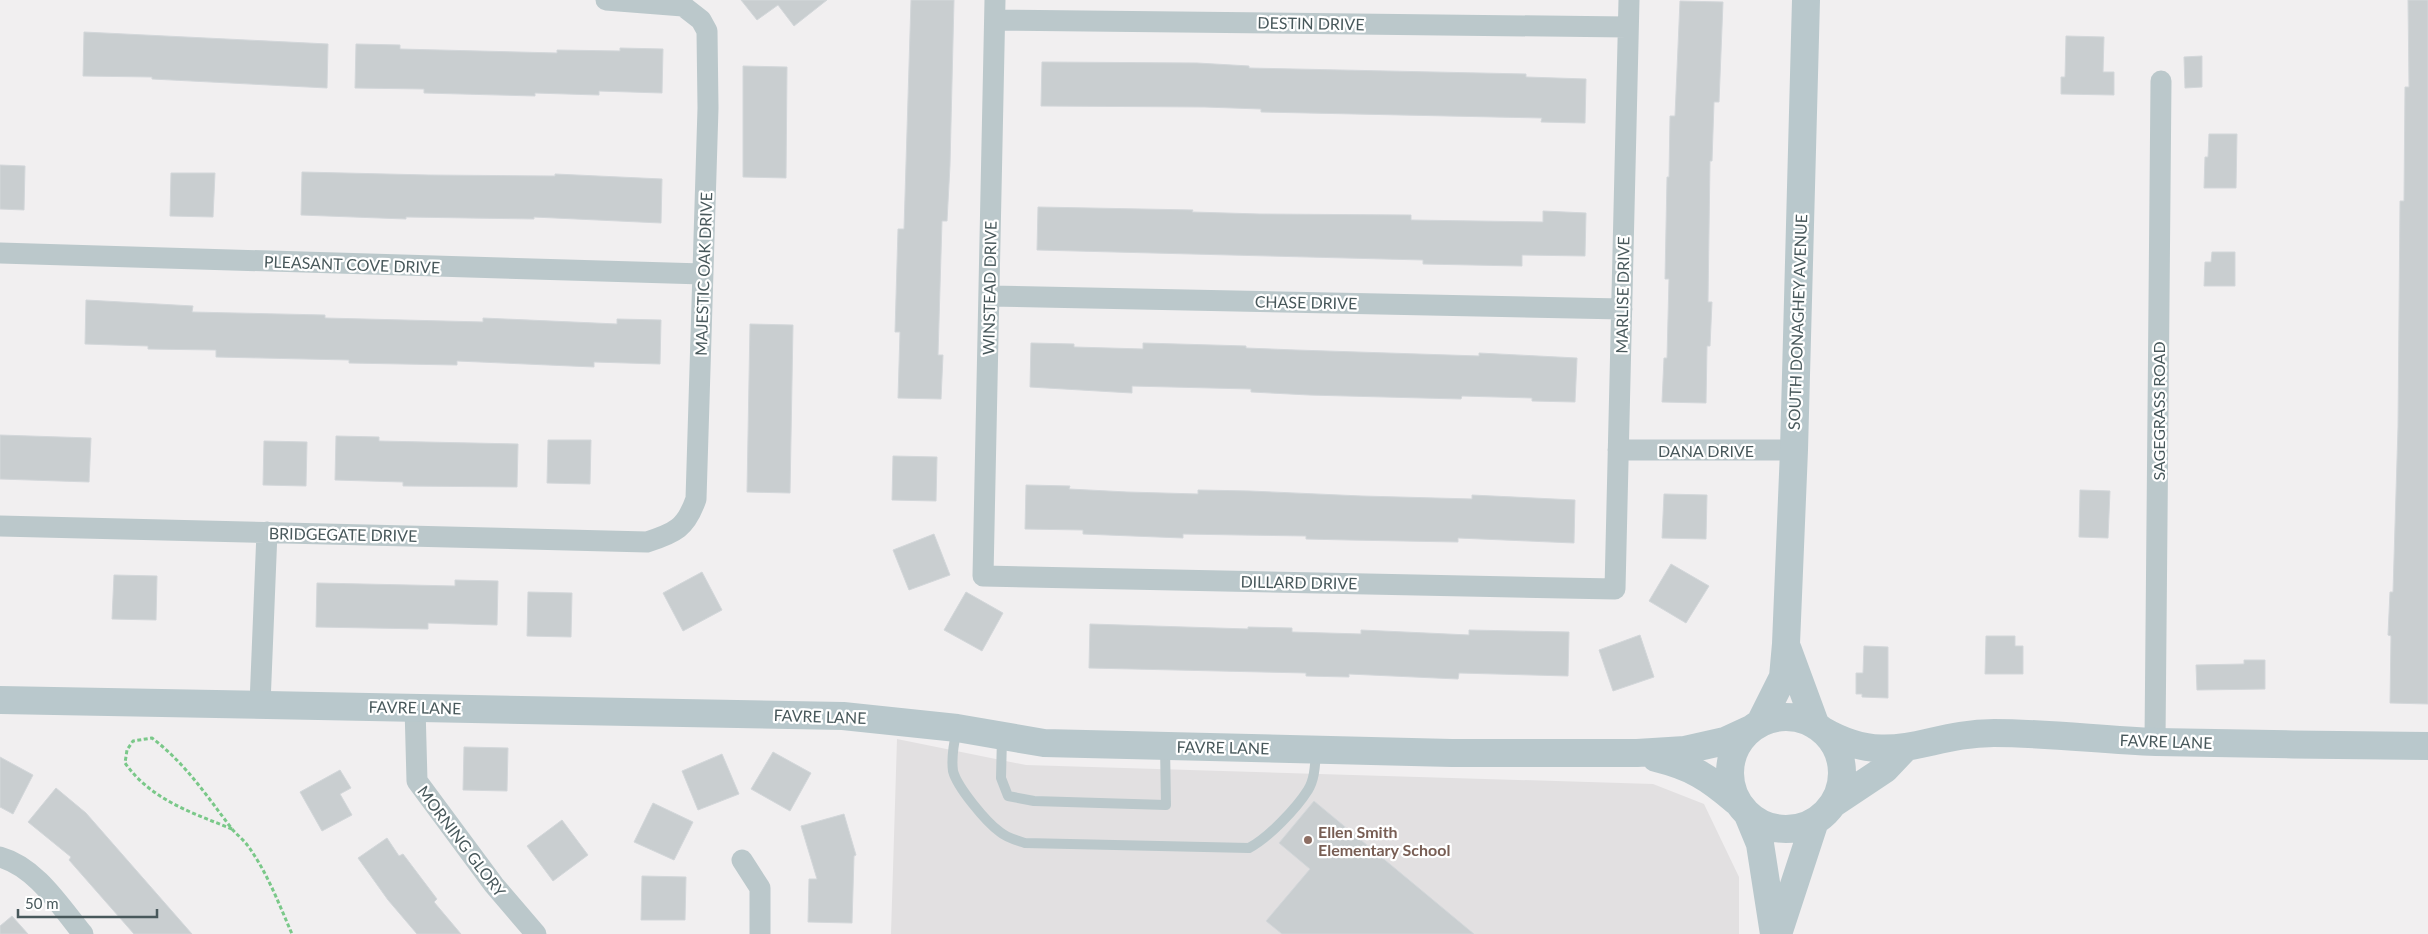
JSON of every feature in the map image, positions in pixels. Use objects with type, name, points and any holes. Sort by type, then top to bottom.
[{"type":"street","name":"MAJESTIC OAK DRIVE","points":[[606,0],[683,6],[701,20],[707,31],[708,98],[696,499],[683,526]]},
{"type":"street","name":"MARLISE DRIVE","points":[[1615,589],[1629,0]]},
{"type":"street","name":"SOUTH DONAGHEY AVENUE","points":[[1755,726],[1783,677],[1786,644],[1794,450],[1806,0]]},
{"type":"street","name":"DESTIN DRIVE","points":[[995,10],[1627,27]]},
{"type":"street","name":"WINSTEAD DRIVE","points":[[983,576],[995,10]]},
{"type":"street","name":"SAGEGRASS ROAD","points":[[2156,742],[2161,81]]},
{"type":"street","name":"PLEASANT COVE DRIVE","points":[[0,253],[703,274]]},
{"type":"street","name":"CHASE DRIVE","points":[[989,296],[1622,309]]},
{"type":"street","name":"DANA DRIVE","points":[[1618,450],[1794,450]]},
{"type":"street","name":"BRIDGEGATE DRIVE","points":[[0,526],[647,542],[665,536],[683,526]]},
{"type":"street","points":[[260,704],[267,532]]},
{"type":"street","name":"DILLARD DRIVE","points":[[983,576],[1615,589]]},
{"type":"street","name":"SOUTH DONAGHEY AVENUE","points":[[1786,644],[1819,728]]},
{"type":"street","name":"FAVRE LANE","points":[[0,700],[843,716],[957,728],[1044,743],[1316,749],[1637,753],[1703,746],[1726,741],[1755,726]]},
{"type":"street","name":"MORNING GLORY","points":[[415,708],[417,781],[494,885],[536,934]]},
{"type":"street","points":[[1779,717],[1798,718],[1819,728],[1833,742],[1840,757],[1842,772],[1840,788],[1825,812],[1776,934],[1760,844],[1731,786],[1729,770],[1736,747],[1755,726],[1779,717]]},
{"type":"street","name":"FAVRE LANE","points":[[1819,728],[1842,742],[1882,750],[1905,748],[1949,738],[1993,733],[2156,742],[2428,746]]},
{"type":"street","points":[[1742,808],[1763,825],[1781,829],[1799,828],[1825,812],[1885,769],[1905,748]]},
{"type":"street","name":"FAVRE LANE","points":[[1637,753],[1684,765],[1717,784],[1742,808]]},
{"type":"street","points":[[0,857],[9,860],[38,880],[82,934]]},
{"type":"street","points":[[742,860],[760,888],[760,934]]},
{"type":"lane","points":[[957,728],[952,754],[953,772],[961,787],[999,832],[1008,838],[1025,843],[1249,848],[1265,840],[1308,789],[1314,774],[1316,749]]},
{"type":"lane","points":[[1002,736],[1001,778],[1008,796],[1034,802],[1166,805],[1165,746]]},
{"type":"path","points":[[232,829],[182,808],[147,788],[125,763],[127,750],[133,741],[152,738],[174,755],[213,802],[232,829],[247,845],[276,896],[292,934]]},
{"type":"shaded area","name":"Ellen Smith Elementary School","points":[[897,739],[1026,765],[1653,784],[1704,804],[1739,877],[1739,934],[891,934]]},
{"type":"building","points":[[741,0],[827,0],[794,26],[778,5],[757,20]]},
{"type":"building","points":[[911,0],[954,0],[947,221],[942,221],[938,355],[943,355],[941,399],[898,398],[900,332],[895,332],[898,229],[904,229]]},
{"type":"building","points":[[2408,0],[2428,0],[2428,704],[2390,703],[2391,636],[2388,635],[2390,592],[2393,592],[2398,427],[2400,201],[2404,201],[2405,87],[2409,87]]},
{"type":"building","points":[[1680,1],[1723,2],[1719,102],[1714,102],[1712,161],[1710,161],[1708,302],[1712,302],[1710,346],[1707,346],[1706,403],[1662,402],[1664,358],[1667,358],[1669,279],[1665,279],[1667,177],[1669,177],[1670,116],[1675,116]]},
{"type":"building","points":[[84,32],[328,44],[327,88],[152,79],[152,77],[83,76]]},
{"type":"building","points":[[2066,36],[2104,37],[2103,72],[2114,72],[2114,95],[2061,94],[2061,77],[2065,77]]},
{"type":"building","points":[[356,44],[400,45],[400,49],[557,53],[557,50],[620,51],[620,48],[663,49],[662,93],[599,91],[599,95],[535,93],[535,96],[424,93],[424,89],[355,88]]},
{"type":"building","points":[[2202,56],[2202,87],[2185,88],[2184,57]]},
{"type":"building","points":[[1042,62],[1197,63],[1249,66],[1249,68],[1526,74],[1526,77],[1586,79],[1585,123],[1541,122],[1542,118],[1261,112],[1261,109],[1205,107],[1041,106]]},
{"type":"building","points":[[743,66],[787,67],[786,178],[743,177]]},
{"type":"building","points":[[2209,134],[2237,134],[2236,188],[2204,188],[2205,157],[2208,157]]},
{"type":"building","points":[[0,165],[25,166],[24,210],[0,209]]},
{"type":"building","points":[[302,172],[428,175],[555,176],[555,174],[662,179],[661,223],[534,217],[534,219],[406,217],[406,219],[301,215]]},
{"type":"building","points":[[171,173],[215,173],[213,217],[170,216]]},
{"type":"building","points":[[1038,207],[1193,210],[1192,212],[1259,214],[1411,215],[1411,220],[1543,222],[1543,211],[1586,213],[1585,256],[1522,255],[1522,266],[1423,264],[1423,260],[1037,250]]},
{"type":"building","points":[[2212,252],[2235,252],[2235,286],[2204,286],[2205,262],[2211,262]]},
{"type":"building","points":[[86,300],[193,306],[192,312],[325,315],[325,318],[483,322],[483,318],[617,324],[617,319],[661,320],[660,364],[594,362],[594,367],[457,361],[457,365],[349,363],[349,360],[216,357],[216,350],[148,349],[148,346],[85,344]]},
{"type":"building","points":[[750,324],[793,325],[790,493],[747,492]]},
{"type":"building","points":[[1031,343],[1074,344],[1074,347],[1143,349],[1143,343],[1246,346],[1246,348],[1296,350],[1479,356],[1479,353],[1577,358],[1575,402],[1532,401],[1532,398],[1462,396],[1461,399],[1309,395],[1251,392],[1251,389],[1132,386],[1132,393],[1030,387]]},
{"type":"building","points":[[0,435],[91,438],[89,482],[0,479]]},
{"type":"building","points":[[336,436],[379,437],[379,441],[518,444],[517,487],[403,486],[403,482],[335,480]]},
{"type":"building","points":[[548,440],[591,440],[590,484],[547,483]]},
{"type":"building","points":[[264,441],[307,442],[306,486],[263,485]]},
{"type":"building","points":[[893,456],[937,457],[936,501],[892,500]]},
{"type":"building","points":[[1026,485],[1070,486],[1069,489],[1198,494],[1198,490],[1472,499],[1472,495],[1575,500],[1574,543],[1458,538],[1458,542],[1306,539],[1306,536],[1183,534],[1183,538],[1083,534],[1083,530],[1025,529]]},
{"type":"building","points":[[2080,490],[2110,491],[2108,538],[2079,537]]},
{"type":"building","points":[[1664,494],[1707,495],[1706,539],[1662,538]]},
{"type":"building","points":[[934,534],[950,575],[909,590],[893,550]]},
{"type":"building","points":[[1671,564],[1709,586],[1686,623],[1649,601]]},
{"type":"building","points":[[702,572],[722,610],[683,631],[663,593]]},
{"type":"building","points":[[114,575],[157,576],[156,620],[112,619]]},
{"type":"building","points":[[455,580],[498,581],[497,625],[428,623],[428,629],[316,627],[317,583],[455,586]]},
{"type":"building","points":[[528,592],[572,593],[571,637],[527,636]]},
{"type":"building","points":[[966,592],[1003,613],[982,651],[944,630]]},
{"type":"building","points":[[1090,624],[1248,629],[1248,627],[1292,628],[1292,632],[1361,634],[1361,630],[1469,635],[1469,630],[1569,632],[1568,676],[1459,673],[1458,679],[1349,674],[1349,677],[1306,676],[1306,673],[1089,668]]},
{"type":"building","points":[[1640,635],[1654,677],[1613,691],[1599,650]]},
{"type":"building","points":[[1986,636],[2015,636],[2015,646],[2023,646],[2023,674],[1985,674]]},
{"type":"building","points":[[1864,646],[1888,647],[1888,698],[1862,697],[1862,694],[1856,694],[1856,673],[1863,673]]},
{"type":"building","points":[[2244,660],[2265,660],[2265,689],[2197,690],[2196,665],[2244,664]]},
{"type":"building","points":[[464,747],[508,748],[507,791],[463,790]]},
{"type":"building","points":[[773,752],[811,773],[790,811],[751,789]]},
{"type":"building","points":[[722,754],[739,794],[698,810],[682,771]]},
{"type":"building","points":[[0,757],[33,775],[13,814],[0,807]]},
{"type":"building","points":[[340,770],[351,788],[340,794],[352,815],[322,831],[300,792]]},
{"type":"building","points":[[56,788],[86,813],[192,934],[134,934],[69,860],[71,857],[28,822]]},
{"type":"building","points":[[1314,801],[1474,934],[1282,934],[1266,921],[1310,869],[1279,843]]},
{"type":"building","points":[[653,803],[693,822],[674,860],[634,842]]},
{"type":"building","points":[[844,814],[856,855],[854,856],[852,923],[808,922],[809,879],[817,879],[801,826]]},
{"type":"building","points":[[562,820],[588,855],[553,881],[527,846]]},
{"type":"building","points":[[387,838],[399,856],[403,854],[437,899],[434,902],[461,934],[417,934],[388,900],[358,858]]},
{"type":"building","points":[[642,876],[686,877],[685,920],[641,920]]},
{"type":"building","points":[[12,916],[28,934],[0,934],[0,926]]},
{"type":"place","name":"Ellen Smith Elementary School","points":[[1308,840]]}]
